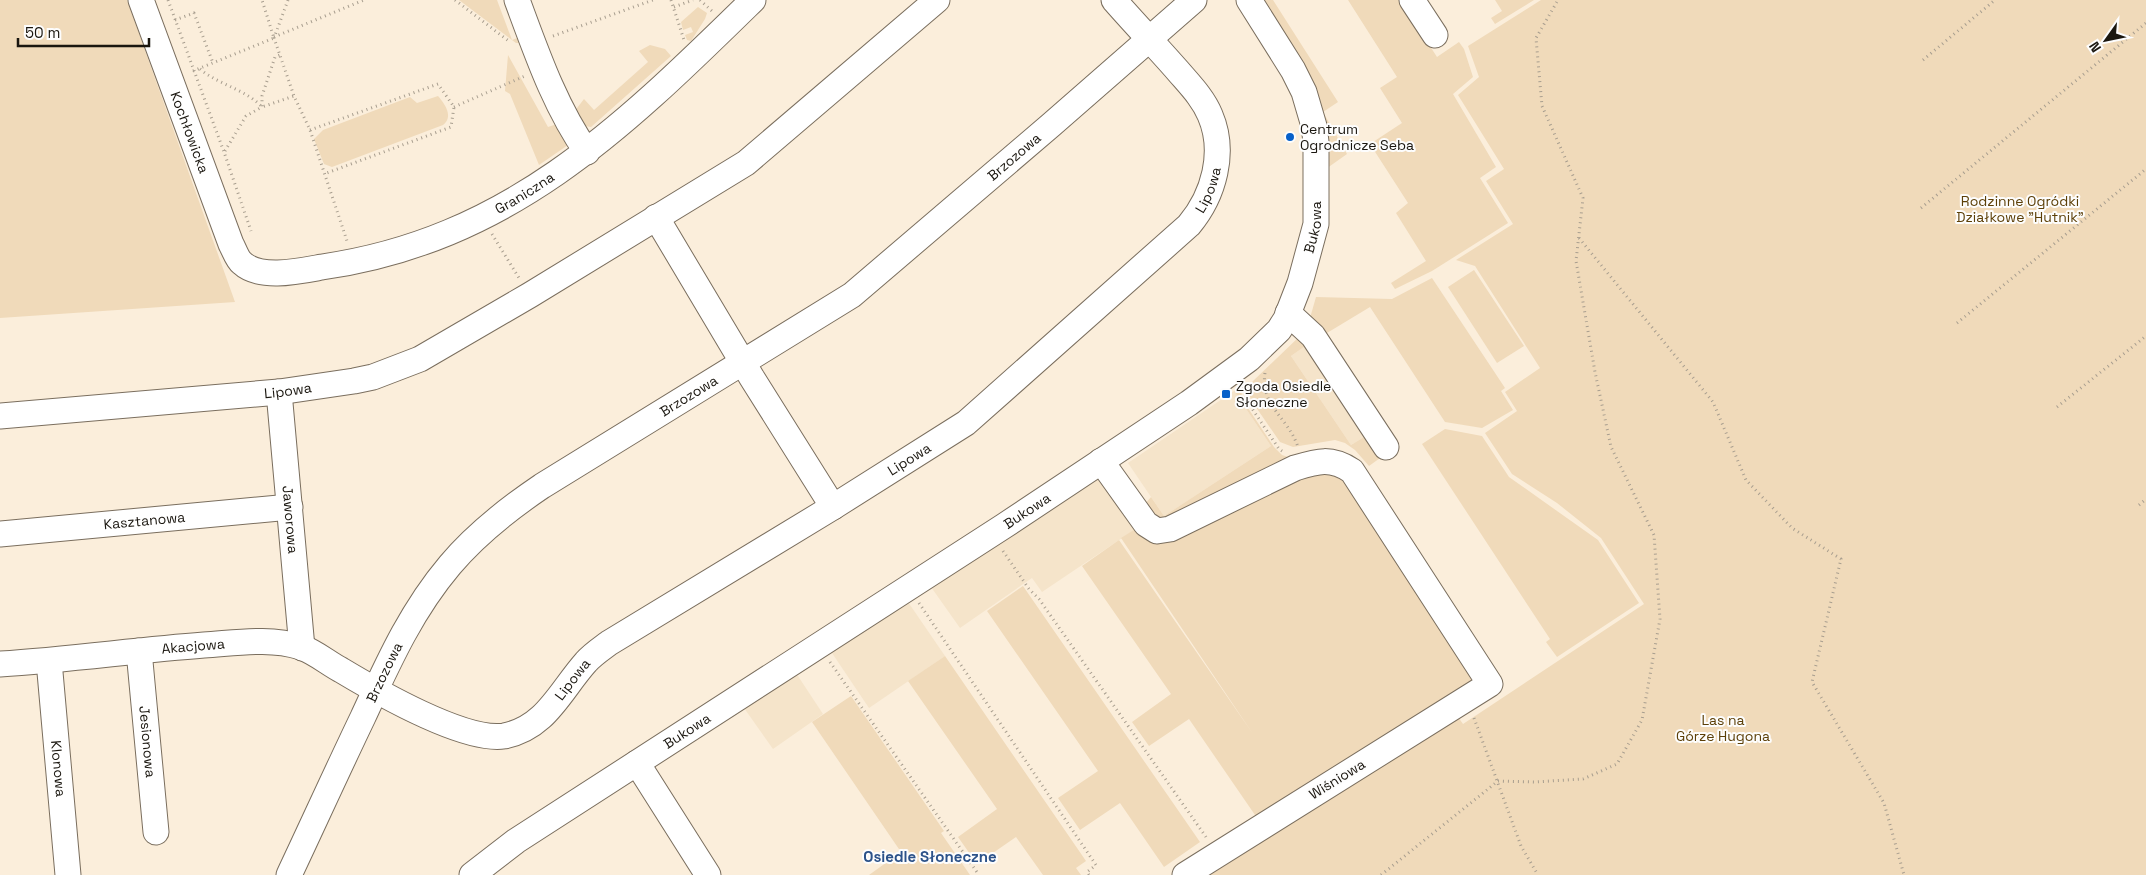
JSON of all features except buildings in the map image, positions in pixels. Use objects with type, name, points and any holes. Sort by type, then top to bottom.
[{"type":"street","name":"Kochłowicka","points":[[141,0],[231,244],[242,264]]},
{"type":"street","points":[[517,0],[524,44],[544,68],[570,124],[587,152]]},
{"type":"street","name":"Graniczna","points":[[242,264],[265,274],[286,273],[354,263],[404,249],[482,218],[548,180],[587,152],[656,93],[753,0]]},
{"type":"street","name":"Lipowa","points":[[0,416],[279,392],[354,381],[406,365],[438,350],[746,163],[937,0]]},
{"type":"street","name":"Lipowa","points":[[375,690],[456,728],[489,736],[514,733],[543,717],[587,660],[609,643],[834,507],[966,423],[1189,225],[1196,217],[1214,181],[1218,153],[1216,130],[1200,98],[1114,0]]},
{"type":"street","name":"Brzozowa","points":[[289,875],[375,690],[416,610],[450,564],[487,528],[542,486],[744,364],[852,295],[1194,0]]},
{"type":"street","name":"Bukowa","points":[[472,875],[516,841],[1101,461],[1249,359],[1279,330],[1288,313],[1310,254],[1316,224],[1314,126],[1304,92],[1293,70],[1249,0]]},
{"type":"street","points":[[1412,0],[1435,35]]},
{"type":"street","points":[[656,217],[744,364],[834,507]]},
{"type":"street","points":[[1288,313],[1313,336],[1386,447]]},
{"type":"street","name":"Jaworowa","points":[[279,392],[302,648]]},
{"type":"street","name":"Wiśniowa","points":[[1101,461],[1138,515],[1146,524],[1157,531],[1170,529],[1295,468],[1312,462],[1329,461],[1340,463],[1352,471],[1490,684],[1185,875]]},
{"type":"street","name":"Kasztanowa","points":[[0,534],[290,508]]},
{"type":"street","name":"Akacjowa","points":[[0,664],[265,640],[302,648],[375,690]]},
{"type":"street","name":"Jesionowa","points":[[139,651],[156,832]]},
{"type":"street","name":"Klonowa","points":[[49,661],[68,875]]},
{"type":"street","points":[[637,763],[708,875]]},
{"type":"path","points":[[168,0],[224,152],[253,239]]},
{"type":"path","points":[[262,0],[294,96],[310,130],[348,242]]},
{"type":"path","points":[[274,38],[288,0]]},
{"type":"path","points":[[170,79],[194,71],[364,0]]},
{"type":"path","points":[[454,0],[524,44],[653,0]]},
{"type":"path","points":[[672,0],[683,39],[689,43]]},
{"type":"path","points":[[674,7],[692,0]]},
{"type":"path","points":[[700,0],[714,12]]},
{"type":"path","points":[[1381,875],[1498,781],[1534,782],[1583,778],[1617,764],[1642,720],[1660,619],[1654,535],[1611,447],[1595,372],[1576,261],[1583,198],[1542,106],[1536,38],[1558,0]]},
{"type":"path","points":[[1923,60],[1995,0]]},
{"type":"path","points":[[710,18],[720,6]]},
{"type":"path","points":[[175,20],[194,13],[213,63]]},
{"type":"path","points":[[1921,208],[2146,23]]},
{"type":"path","points":[[262,107],[262,96],[272,65],[275,58],[280,55]]},
{"type":"path","points":[[200,68],[210,77],[253,98],[262,107]]},
{"type":"path","points":[[454,107],[544,68]]},
{"type":"path","points":[[310,130],[438,84],[454,107],[451,127],[324,174]]},
{"type":"path","points":[[224,152],[246,116],[262,107],[294,96]]},
{"type":"path","points":[[1957,323],[2146,169]]},
{"type":"path","points":[[482,218],[530,295]]},
{"type":"path","points":[[1579,238],[1713,402],[1746,480],[1792,528],[1841,559],[1812,682],[1884,803],[1904,875]]},
{"type":"path","points":[[2057,407],[2146,336]]},
{"type":"path","points":[[1265,371],[1263,386],[1265,394],[1295,439],[1300,452]]},
{"type":"path","points":[[1231,372],[1243,382],[1245,398],[1272,438]]},
{"type":"path","points":[[2139,505],[2146,499]]},
{"type":"path","points":[[1002,550],[1030,589],[1039,598],[1217,854]]},
{"type":"path","points":[[914,597],[1096,865],[1087,872],[1089,875]]},
{"type":"path","points":[[819,645],[979,875]]},
{"type":"path","points":[[1467,698],[1521,846],[1538,875]]},
{"type":"shaded area","points":[[1311,342],[1372,432],[1351,445],[1291,356]]},
{"type":"shaded area","points":[[1234,391],[1271,446],[1164,516],[1128,463]]},
{"type":"shaded area","points":[[1102,476],[1140,526],[1042,592],[1032,578],[960,628],[931,587]]},
{"type":"shaded area","points":[[908,602],[945,656],[869,708],[832,653]]},
{"type":"shaded area","points":[[796,673],[823,714],[773,749],[744,708]]},
{"type":"green space","points":[[0,0],[127,0],[235,302],[0,318]]},
{"type":"green space","points":[[459,0],[497,0],[512,40]]},
{"type":"green space","points":[[1256,0],[1273,0],[1338,102],[1323,112],[1347,154],[1323,171],[1322,164],[1329,160],[1327,138],[1303,62],[1267,5],[1259,4]]},
{"type":"green space","points":[[1348,0],[1400,0],[1437,57],[1459,42],[1464,49],[1473,77],[1453,94],[1496,167],[1480,178],[1508,223],[1432,271],[1395,289],[1391,283],[1426,261],[1396,213],[1408,203],[1370,144],[1402,123],[1380,88],[1397,77]]},
{"type":"green space","points":[[1495,0],[1534,0],[1495,24],[1491,18],[1502,11]]},
{"type":"green space","points":[[1541,0],[2146,0],[2146,875],[1206,875],[1456,714],[1463,724],[1644,604],[1601,538],[1557,503],[1512,474],[1485,433],[1517,411],[1505,392],[1540,368],[1475,266],[1456,260],[1513,224],[1486,181],[1504,169],[1458,95],[1479,77],[1468,46]]},
{"type":"green space","points":[[698,7],[707,13],[705,19],[691,41],[687,40],[685,35],[693,32],[691,27],[683,30],[681,22]]},
{"type":"green space","points":[[525,35],[521,43],[516,43],[512,40]]},
{"type":"green space","points":[[650,45],[665,49],[671,56],[591,127],[585,126],[574,112],[584,99],[594,110],[648,62],[639,51]]},
{"type":"green space","points":[[508,55],[548,127],[560,123],[568,145],[539,165],[510,94],[505,91]]},
{"type":"green space","points":[[438,96],[446,107],[448,114],[448,118],[443,125],[332,167],[324,164],[314,139],[323,130],[410,97],[417,103]]},
{"type":"green space","points":[[1474,270],[1524,346],[1497,363],[1448,287]]},
{"type":"green space","points":[[1432,278],[1505,388],[1501,391],[1513,410],[1482,428],[1445,422],[1370,307],[1322,336],[1310,318],[1316,297],[1392,299]]},
{"type":"green space","points":[[1301,335],[1311,342],[1291,356],[1351,445],[1372,432],[1387,453],[1369,466],[1355,450],[1345,443],[1335,440],[1293,447],[1280,442],[1251,400],[1248,389],[1253,381]]},
{"type":"green space","points":[[1241,386],[1242,399],[1274,447],[1282,455],[1288,457],[1163,520],[1152,515],[1145,504],[1151,497],[1164,516],[1271,446],[1234,391]]},
{"type":"green space","points":[[1445,429],[1482,436],[1509,477],[1598,540],[1639,603],[1557,657],[1546,642],[1550,639],[1422,444]]},
{"type":"green space","points":[[1338,467],[1478,684],[1264,819],[1255,815],[1189,719],[1149,746],[1132,722],[1171,694],[1082,566],[1119,540],[1253,734],[1121,538],[1140,526],[1296,472]]},
{"type":"green space","points":[[1023,586],[1200,842],[1164,867],[1120,803],[1080,830],[1058,798],[1098,771],[987,611]]},
{"type":"green space","points":[[945,656],[1086,861],[1076,868],[1081,875],[1043,875],[1016,837],[977,864],[958,837],[997,809],[908,681]]},
{"type":"green space","points":[[851,696],[944,831],[941,833],[970,875],[869,875],[901,852],[812,722]]},
{"type":"place","name":"Centrum Ogrodnicze Seba","points":[[1290,137]]},
{"type":"place","name":"Zgoda Osiedle Słoneczne","points":[[1226,394]]},
{"type":"district","name":"Osiedle Słoneczne","points":[[930,857]]},
{"type":"park label","name":"Rodzinne Ogródki Działkowe \"Hutnik\"","points":[[2020,210]]},
{"type":"park label","name":"Las na Górze Hugona","points":[[1723,728]]}]
